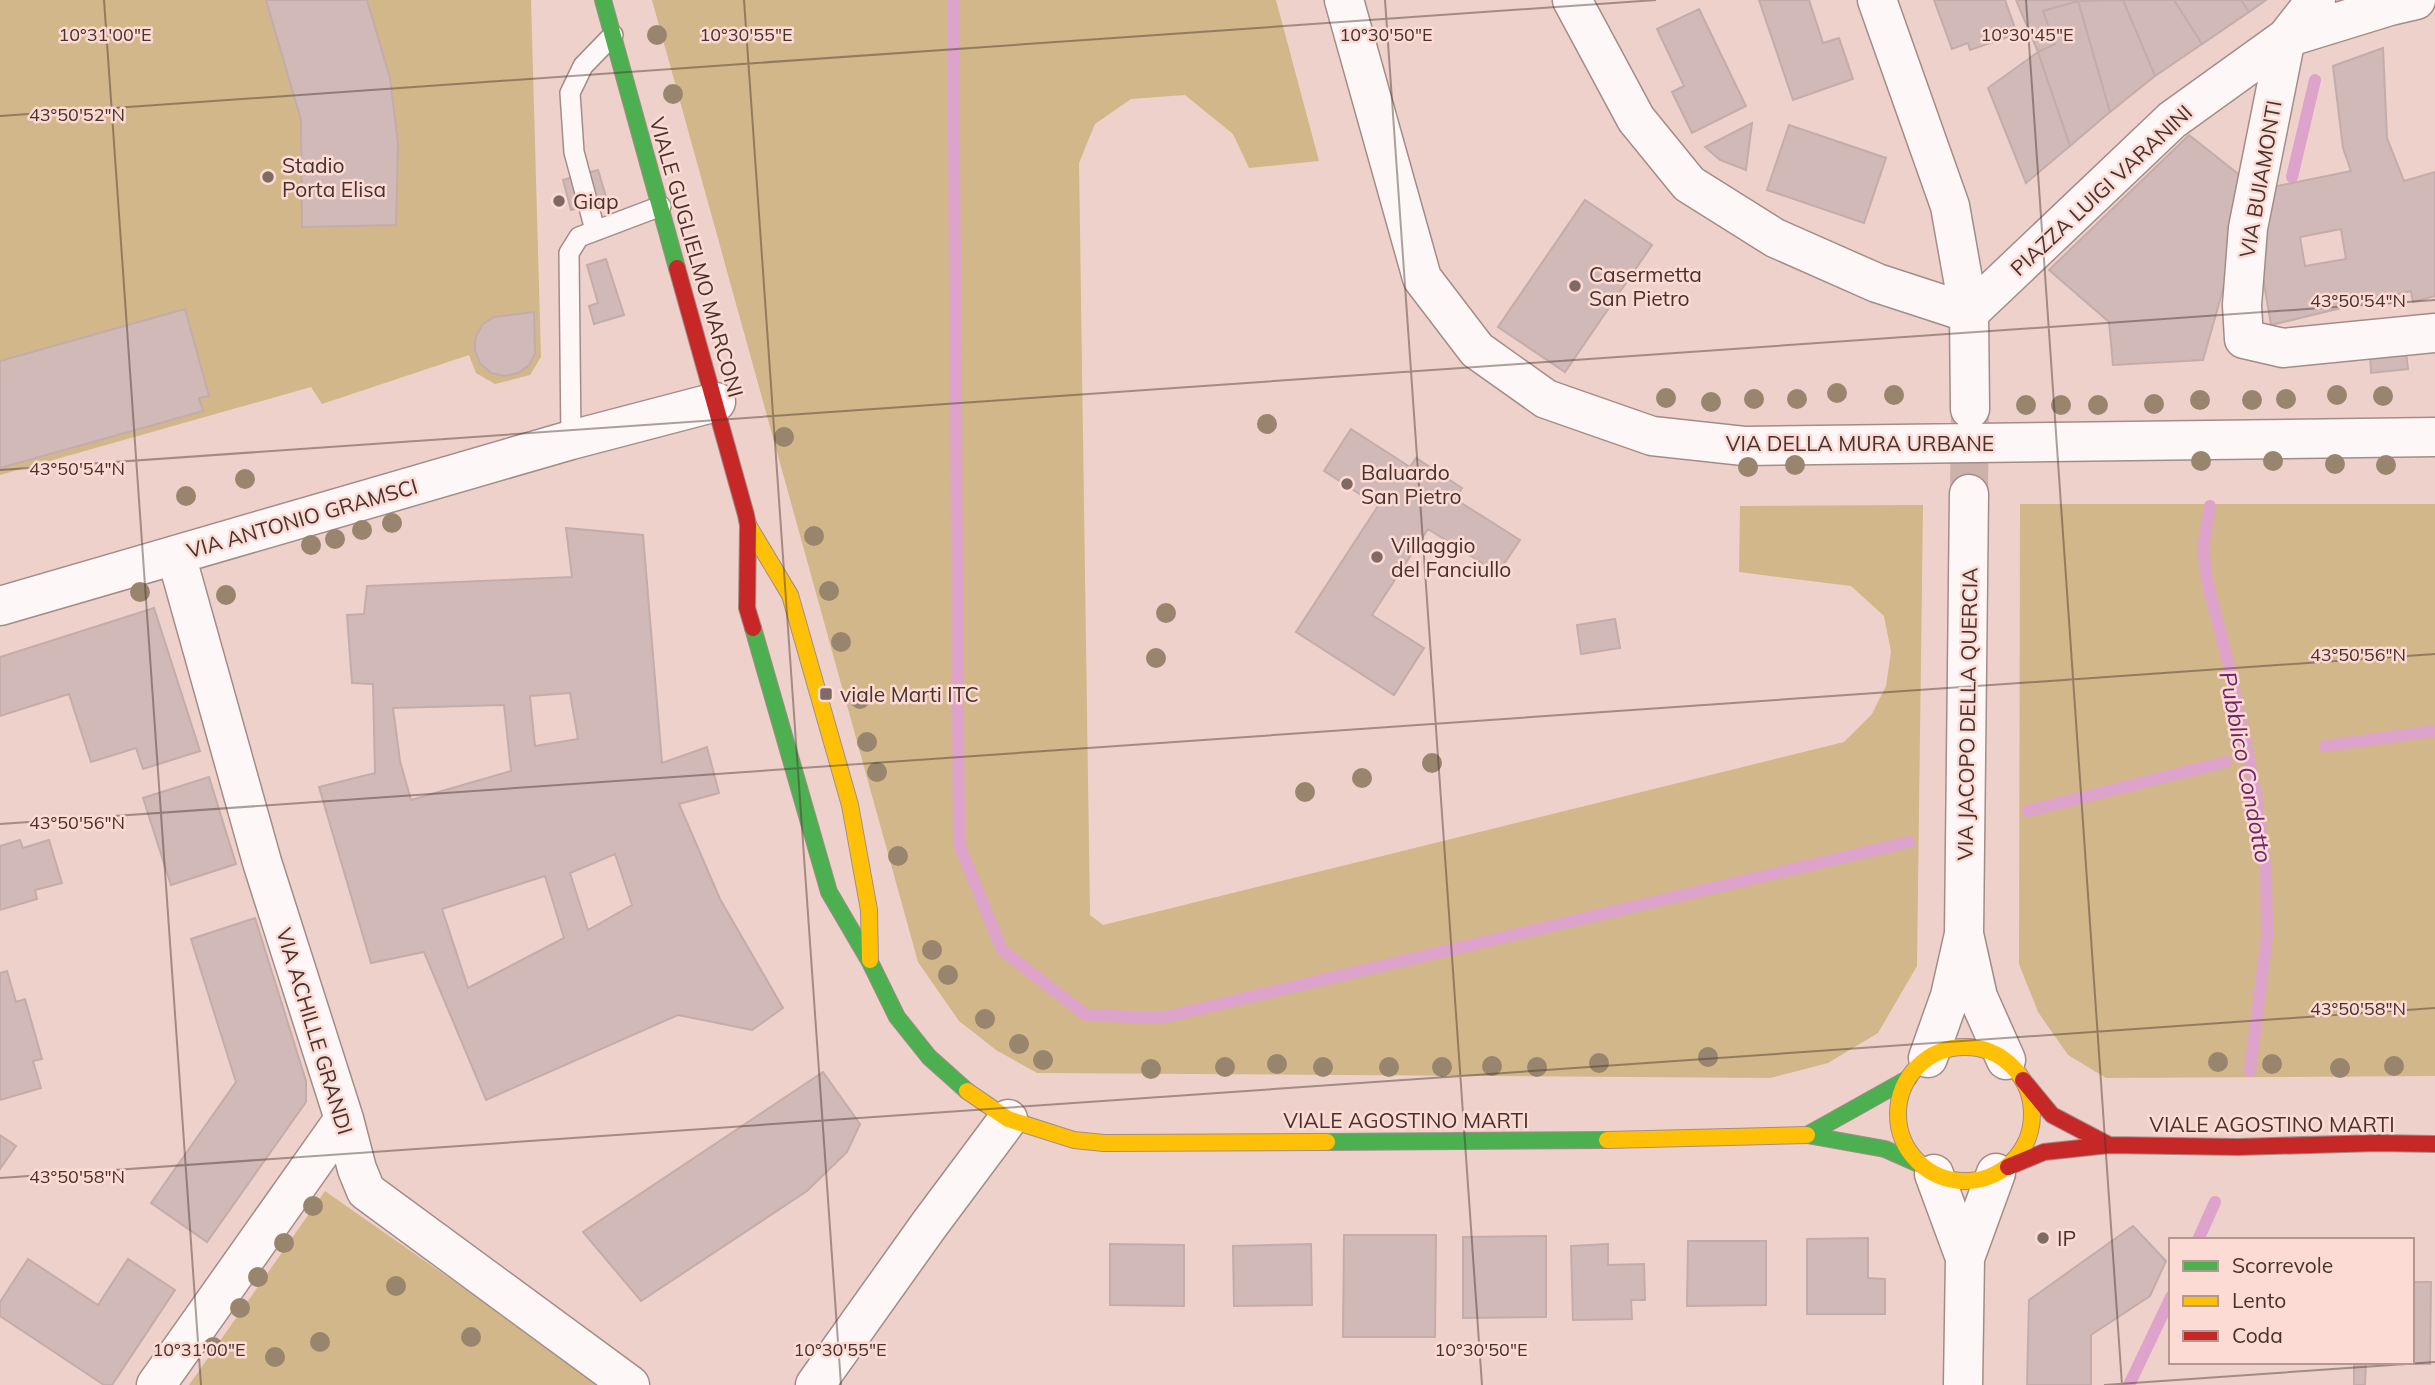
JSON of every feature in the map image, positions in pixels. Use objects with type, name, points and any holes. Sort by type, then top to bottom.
[{"type":"main road","name":"VIALE GUGLIELMO MARCONI","points":[[603,0],[748,525],[747,608],[829,892],[850,933],[870,962],[897,1017],[929,1057],[956,1083],[1008,1119]]},
{"type":"main road","name":"VIALE GUGLIELMO MARCONI","points":[[748,525],[790,595],[850,805],[869,910],[870,962]]},
{"type":"main road","points":[[1970,1047],[1988,1051],[2014,1070],[2028,1091],[2032,1110],[2030,1131],[2022,1150],[2002,1170],[1989,1178],[1968,1182],[1946,1179],[1927,1170],[1910,1154],[1899,1129],[1897,1113],[1901,1091],[1918,1068],[1948,1049],[1970,1047]]},
{"type":"main road","name":"VIALE AGOSTINO MARTI","points":[[1807,1135],[1918,1068]]},
{"type":"main road","name":"VIALE AGOSTINO MARTI","points":[[2014,1070],[2052,1115],[2109,1145]]},
{"type":"main road","name":"VIALE AGOSTINO MARTI","points":[[1008,1119],[1074,1140],[1104,1143],[1636,1140],[1807,1135],[1885,1149],[1927,1170]]},
{"type":"main road","name":"VIALE AGOSTINO MARTI","points":[[2002,1170],[2044,1152],[2109,1145],[2238,1147],[2435,1144]]},
{"type":"street","name":"VIA DELLA MURA URBANE","points":[[1344,0],[1422,278],[1477,350],[1546,399],[1652,436],[1744,446],[2435,437]]},
{"type":"street","points":[[1572,0],[1636,119],[1689,184],[1775,238],[1877,283],[1969,313]]},
{"type":"street","points":[[1877,0],[1950,206],[1969,313],[1970,409]]},
{"type":"street","points":[[2286,38],[2316,0]]},
{"type":"street","name":"PIAZZA LUIGI VARANINI","points":[[1969,313],[2172,120],[2286,38],[2400,2]]},
{"type":"street","name":"VIA BUIAMONTI","points":[[2286,38],[2248,228],[2242,305],[2244,339],[2283,348],[2435,333]]},
{"type":"street","name":"VIA ANTONIO GRAMSCI","points":[[0,606],[588,436],[716,402]]},
{"type":"street","name":"VIA JACOPO DELLA QUERCIA","points":[[1918,1068],[1950,996],[1964,934],[1969,494]]},
{"type":"street","name":"VIA ACHILLE GRANDI","points":[[176,555],[262,862],[344,1119],[356,1169],[366,1191],[630,1385]]},
{"type":"street","name":"VIA JACOPO DELLA QUERCIA","points":[[1964,934],[1978,997],[2014,1070]]},
{"type":"street","points":[[156,1385],[344,1119]]},
{"type":"street","points":[[815,1385],[1008,1119]]},
{"type":"street","points":[[1927,1170],[1965,1258]]},
{"type":"street","points":[[1963,1385],[1965,1258],[2002,1170]]},
{"type":"lane","points":[[595,230],[574,152],[570,93],[583,66],[613,35]]},
{"type":"lane","points":[[588,436],[569,253],[579,237],[661,206]]},
{"type":"shaded area","name":"Stadio Porta Elisa","points":[[0,0],[531,0],[541,357],[530,375],[495,384],[476,373],[469,355],[322,404],[311,387],[0,475]]},
{"type":"shaded area","points":[[652,0],[1276,0],[1319,161],[1249,168],[1233,134],[1185,95],[1131,99],[1095,124],[1079,163],[1090,915],[1103,925],[1844,742],[1872,714],[1886,686],[1891,652],[1884,616],[1851,586],[1739,572],[1740,506],[1923,505],[1917,966],[1878,1033],[1828,1063],[1770,1078],[1037,1073],[996,1050],[959,1021],[918,962]]},
{"type":"shaded area","points":[[2020,504],[2435,504],[2435,1076],[2106,1078],[2068,1055],[2038,1012],[2019,964]]},
{"type":"shaded area","points":[[325,1191],[602,1385],[189,1385]]},
{"type":"building","points":[[266,0],[367,0],[390,78],[398,144],[396,225],[302,227],[301,120]]},
{"type":"building","points":[[1759,0],[1809,0],[1823,43],[1839,38],[1853,79],[1793,100]]},
{"type":"building","points":[[1934,0],[2005,0],[2017,34],[1970,50],[1968,43],[1952,49]]},
{"type":"building","points":[[2016,0],[2078,1],[2043,11],[2055,44],[2038,52]]},
{"type":"building","points":[[2123,0],[2155,76],[2110,112],[2078,1]]},
{"type":"building","points":[[2123,0],[2174,0],[2202,44],[2155,76]]},
{"type":"building","points":[[2174,0],[2241,0],[2249,12],[2202,44]]},
{"type":"building","points":[[2241,0],[2266,0],[2249,12]]},
{"type":"building","points":[[2078,1],[2110,112],[2070,146],[2038,52],[2055,44],[2043,11]]},
{"type":"building","points":[[1699,9],[1746,106],[1692,133],[1672,92],[1684,86],[1657,29]]},
{"type":"building","points":[[2383,48],[2387,138],[2404,181],[2435,172],[2435,296],[2413,302],[2411,291],[2271,325],[2258,248],[2272,187],[2351,171],[2343,148],[2333,66]],"holes":[[[2341,229],[2346,259],[2305,266],[2300,237]]]},
{"type":"building","points":[[2038,52],[2070,146],[2026,183],[1988,88]]},
{"type":"building","points":[[1752,123],[1746,170],[1720,160],[1705,147]]},
{"type":"building","points":[[1789,125],[1886,158],[1864,223],[1767,190]]},
{"type":"building","points":[[2189,135],[2246,180],[2248,201],[2203,360],[2113,365],[2109,322],[2049,270]]},
{"type":"building","points":[[598,170],[607,200],[571,210],[563,180]]},
{"type":"building","name":"Casermetta San Pietro","points":[[1585,200],[1652,245],[1565,372],[1498,327]]},
{"type":"building","points":[[606,259],[624,315],[594,324],[589,306],[598,303],[587,265]]},
{"type":"building","points":[[185,309],[209,396],[199,398],[203,411],[0,468],[0,361]]},
{"type":"building","points":[[534,312],[535,354],[529,365],[518,373],[505,376],[491,373],[480,363],[475,350],[476,336],[483,324],[494,317]]},
{"type":"building","points":[[2406,352],[2408,369],[2371,373],[2370,355]]},
{"type":"building","name":"Villaggio del Fanciullo","points":[[1351,429],[1410,467],[1416,458],[1462,488],[1455,499],[1520,540],[1498,573],[1428,529],[1372,615],[1424,648],[1394,695],[1296,632],[1378,506],[1324,471]]},
{"type":"building","points":[[566,528],[643,535],[662,763],[707,747],[719,793],[679,804],[720,899],[783,1008],[752,1030],[678,1015],[486,1100],[424,952],[371,963],[319,787],[375,773],[373,684],[352,683],[347,615],[364,614],[367,586],[572,577]],"holes":[[[570,693],[578,739],[535,746],[530,696]],[[504,705],[511,771],[411,800],[400,761],[393,708]],[[615,854],[632,905],[588,930],[570,873]],[[545,876],[564,938],[468,988],[442,909]]]},
{"type":"building","points":[[154,608],[200,751],[143,769],[136,748],[91,762],[69,694],[0,716],[0,657]]},
{"type":"building","points":[[1615,619],[1620,648],[1581,654],[1577,625]]},
{"type":"building","points":[[209,777],[236,864],[171,885],[143,798]]},
{"type":"building","points":[[20,840],[23,848],[49,840],[62,883],[35,890],[37,899],[0,910],[0,846]]},
{"type":"building","points":[[255,918],[306,1081],[306,1102],[207,1242],[151,1203],[236,1082],[191,939]]},
{"type":"building","points":[[7,971],[16,1002],[25,999],[42,1059],[33,1061],[41,1088],[0,1100],[0,973]]},
{"type":"building","points":[[823,1072],[860,1124],[847,1152],[807,1191],[641,1301],[583,1232]]},
{"type":"building","points":[[0,1135],[16,1146],[0,1169]]},
{"type":"building","points":[[2133,1226],[2166,1261],[2150,1296],[2091,1335],[2091,1385],[2027,1385],[2029,1300]]},
{"type":"building","points":[[1344,1235],[1436,1235],[1435,1337],[1343,1337]]},
{"type":"building","points":[[1546,1236],[1546,1317],[1463,1318],[1463,1237]]},
{"type":"building","points":[[1868,1238],[1868,1278],[1885,1279],[1885,1314],[1807,1314],[1807,1239]]},
{"type":"building","points":[[1688,1241],[1766,1241],[1766,1305],[1687,1306]]},
{"type":"building","points":[[1110,1244],[1184,1245],[1184,1306],[1110,1305]]},
{"type":"building","points":[[1311,1244],[1312,1305],[1234,1306],[1233,1246]]},
{"type":"building","points":[[1608,1244],[1608,1265],[1644,1264],[1645,1300],[1631,1300],[1632,1319],[1573,1320],[1571,1246]]},
{"type":"building","points":[[28,1259],[98,1305],[128,1259],[175,1290],[112,1385],[104,1385],[0,1316],[0,1302]]},
{"type":"building","points":[[2414,1282],[2431,1282],[2430,1364],[2414,1364]]},
{"type":"building","points":[[2354,1364],[2366,1364],[2365,1385],[2354,1385]]},
{"type":"waterway","points":[[953,0],[959,844],[1002,950],[1086,1015],[1161,1018],[1909,842]]},
{"type":"waterway","name":"Pubblico Condotto","points":[[2292,177],[2315,80]]},
{"type":"waterway","name":"Pubblico Condotto","points":[[2210,506],[2203,548],[2207,580],[2231,674],[2255,789],[2266,870],[2267,936],[2250,1071]]},
{"type":"waterway","points":[[2325,746],[2435,731]]},
{"type":"waterway","points":[[2028,811],[2226,762]]},
{"type":"waterway","name":"Pubblico Condotto","points":[[2199,1238],[2215,1202]]},
{"type":"waterway","name":"Pubblico Condotto","points":[[2129,1385],[2169,1301]]},
{"type":"tunnel","points":[[1969,494],[1970,411]]},
{"type":"traffic: fast","points":[[603,0],[677,268]]},
{"type":"traffic: fast","points":[[753,628],[829,892],[870,962],[897,1017],[929,1057],[967,1091]]},
{"type":"traffic: fast","points":[[1909,1078],[1807,1135],[1885,1149],[1921,1165]]},
{"type":"traffic: fast","points":[[1327,1142],[1607,1140]]},
{"type":"traffic: slow","points":[[748,525],[790,595],[850,805],[869,910],[870,960]]},
{"type":"traffic: slow","points":[[1965,1047],[1991,1052],[2012,1067],[2027,1088],[2032,1114],[2027,1140],[2012,1161],[1991,1176],[1965,1181],[1939,1176],[1918,1161],[1903,1140],[1898,1114],[1903,1088],[1918,1067],[1939,1052],[1965,1047]]},
{"type":"traffic: slow","points":[[967,1091],[1008,1119],[1074,1140],[1104,1143],[1327,1142]]},
{"type":"traffic: slow","points":[[1607,1140],[1807,1135]]},
{"type":"traffic: jam","points":[[677,268],[746,515],[747,608],[753,628]]},
{"type":"traffic: jam","points":[[2008,1167],[2044,1152],[2109,1145],[2052,1115],[2023,1080]]},
{"type":"traffic: jam","points":[[2109,1145],[2238,1147],[2435,1144]]},
{"type":"place","name":"Stadio Porta Elisa","points":[[268,177]]},
{"type":"place","name":"Giap","points":[[559,201]]},
{"type":"place","name":"Casermetta San Pietro","points":[[1575,286]]},
{"type":"place","name":"Baluardo San Pietro","points":[[1347,484]]},
{"type":"place","name":"Villaggio del Fanciullo","points":[[1377,557]]},
{"type":"place","name":"viale Marti ITC","points":[[826,694]]},
{"type":"place","name":"IP","points":[[2043,1238]]}]
